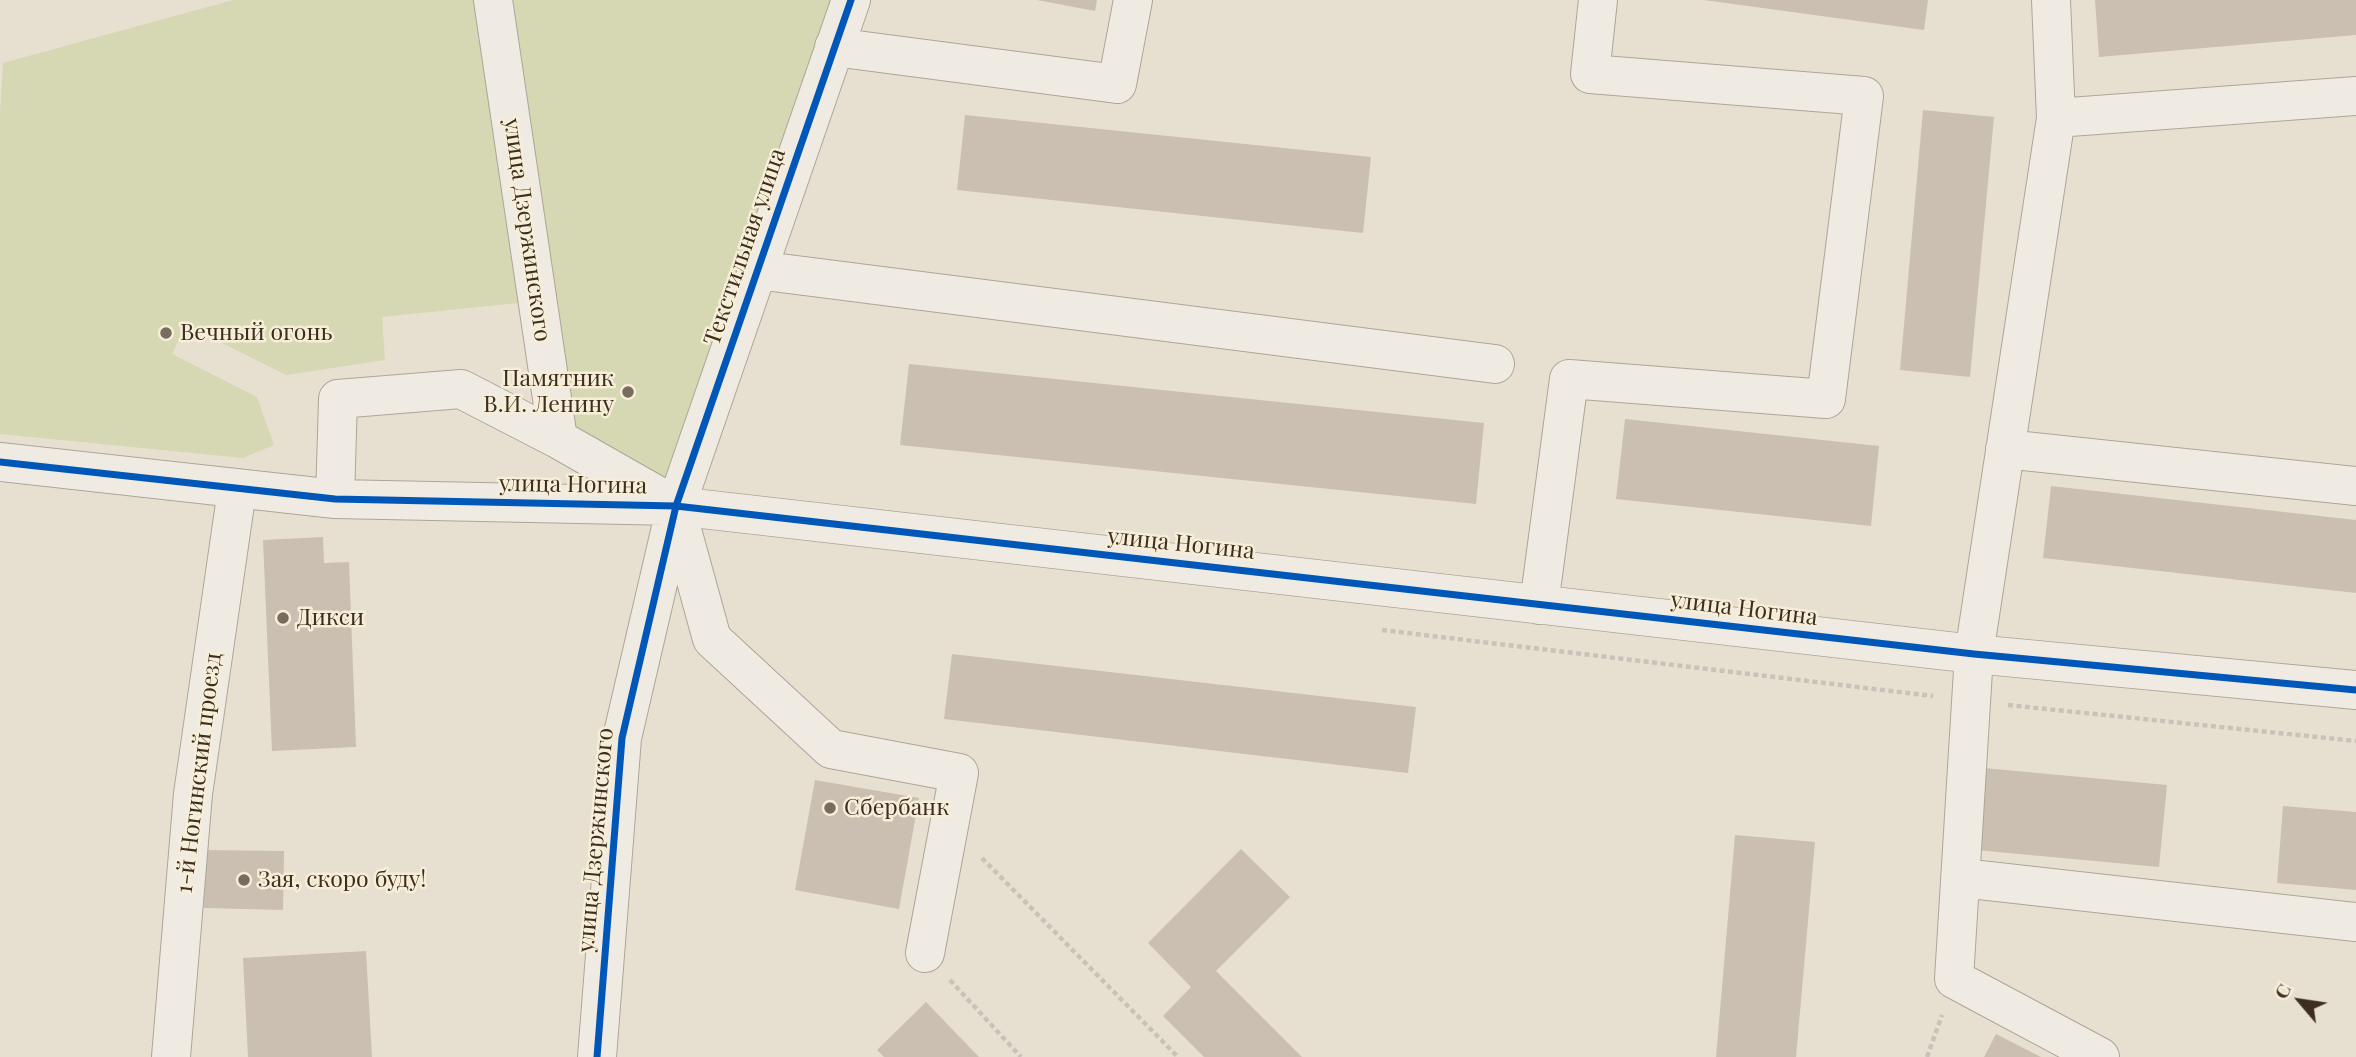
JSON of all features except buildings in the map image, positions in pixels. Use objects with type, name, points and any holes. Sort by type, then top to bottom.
[{"type":"street","name":"улица Дзержинского","points":[[493,0],[558,439]]},
{"type":"street","name":"Текстильная улица","points":[[676,506],[851,0]]},
{"type":"street","points":[[834,47],[1117,84],[1133,0]]},
{"type":"street","points":[[1539,604],[1569,379],[1826,399],[1864,96],[1590,74],[1598,0]]},
{"type":"street","points":[[2051,0],[2056,118],[1974,654],[1954,979],[2100,1057]]},
{"type":"street","points":[[2056,118],[2356,96]]},
{"type":"street","points":[[757,270],[1495,363]]},
{"type":"street","points":[[335,499],[338,399],[461,388],[676,506],[712,639],[831,749],[959,773],[925,953]]},
{"type":"street","points":[[2005,449],[2356,486]]},
{"type":"street","name":"улица Ногина","points":[[0,463],[335,499],[676,506],[1974,654],[2356,690]]},
{"type":"street","name":"1-й Ногинский проезд","points":[[172,1057],[193,794],[237,489]]},
{"type":"street","name":"улица Дзержинского","points":[[597,1057],[622,738],[676,506]]},
{"type":"street","points":[[1962,878],[2356,922]]},
{"type":"path","points":[[1377,629],[1971,701],[2356,741]]},
{"type":"path","points":[[949,825],[1178,1057]]},
{"type":"path","points":[[925,953],[1021,1057]]},
{"type":"green space","points":[[233,0],[480,0],[518,303],[382,317],[385,360],[286,375],[186,325],[172,354],[257,397],[274,445],[243,458],[0,434],[0,114],[3,63]]},
{"type":"green space","points":[[508,0],[845,0],[664,517],[569,436]]},
{"type":"cycle path","points":[[597,1057],[622,738],[676,506],[851,0]]},
{"type":"cycle path","points":[[0,462],[335,499],[676,506],[1974,654],[2356,690]]},
{"type":"place","name":"Вечный огонь","points":[[166,333]]},
{"type":"place","name":"Памятник В.И. Ленину","points":[[628,392]]},
{"type":"place","name":"Дикси","points":[[283,618]]},
{"type":"place","name":"Сбербанк","points":[[830,808]]},
{"type":"place","name":"Зая, скоро буду!","points":[[244,880]]}]
